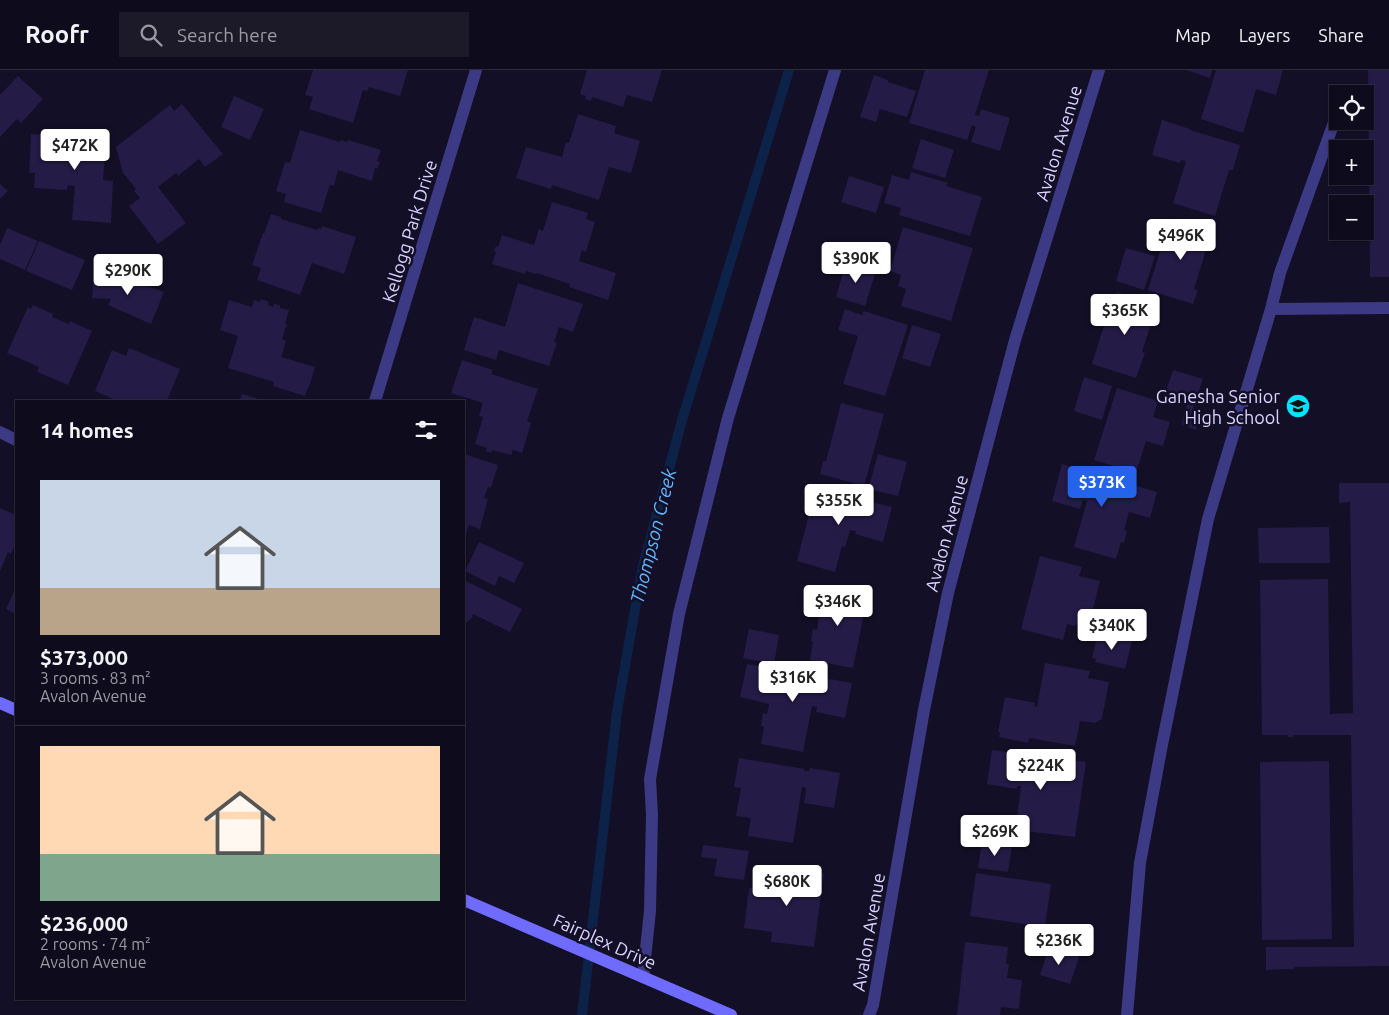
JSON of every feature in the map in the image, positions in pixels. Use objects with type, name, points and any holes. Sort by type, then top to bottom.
[{"type":"main road","points":[[0,703],[15,710]]},
{"type":"main road","name":"Fairplex Drive","points":[[465,900],[732,1015]]},
{"type":"street","name":"Kellogg Park Drive","points":[[375,400],[476,70]]},
{"type":"street","points":[[643,977],[650,910],[652,815],[650,779],[678,614],[728,418],[836,70]]},
{"type":"street","name":"Avalon Avenue","points":[[869,1015],[873,1005],[924,710],[948,594],[1015,340],[1099,70]]},
{"type":"street","points":[[1127,1015],[1140,864],[1208,519],[1280,273],[1331,130]]},
{"type":"street","points":[[1271,309],[1389,308]]},
{"type":"street","points":[[0,432],[15,440]]},
{"type":"building","points":[[313,70],[408,70],[400,96],[369,87],[367,91],[363,90],[353,123],[309,109],[313,97],[305,95]]},
{"type":"building","points":[[587,70],[662,70],[652,102],[627,95],[623,107],[592,97],[591,101],[585,99],[586,96],[580,94]]},
{"type":"building","points":[[925,70],[989,70],[975,115],[979,116],[981,109],[1010,118],[1000,151],[971,142],[976,127],[972,125],[967,140],[909,123]]},
{"type":"building","points":[[1186,70],[1212,70],[1210,78]]},
{"type":"building","points":[[1216,70],[1283,70],[1276,95],[1256,89],[1243,133],[1201,119]]},
{"type":"building","points":[[1368,70],[1389,70],[1389,277],[1370,277],[1370,240],[1374,240],[1374,195],[1369,195],[1369,185],[1374,185],[1374,140],[1369,140],[1369,130],[1374,130],[1374,85],[1368,85]]},
{"type":"building","points":[[874,75],[888,80],[888,82],[916,91],[907,117],[880,109],[876,122],[860,117]]},
{"type":"building","points":[[18,76],[43,99],[21,123],[17,119],[0,137],[0,95]]},
{"type":"building","points":[[234,96],[264,109],[250,140],[221,127]]},
{"type":"building","points":[[182,104],[223,154],[205,167],[199,159],[178,176],[176,173],[158,187],[186,223],[158,244],[129,206],[140,198],[134,191],[136,189],[123,173],[116,147],[170,105],[174,111]]},
{"type":"building","points":[[578,114],[616,126],[614,133],[640,141],[631,173],[609,167],[599,200],[552,185],[551,189],[516,178],[526,147],[562,157],[566,142],[569,143]]},
{"type":"building","points":[[1162,120],[1240,145],[1233,170],[1229,170],[1215,216],[1173,203],[1186,161],[1181,160],[1180,163],[1152,155]]},
{"type":"building","points":[[85,129],[98,129],[99,131],[107,132],[103,180],[113,181],[111,223],[72,220],[75,186],[68,185],[67,190],[34,188],[35,173],[29,173],[31,134],[61,136],[62,134],[77,134],[77,131],[85,131]]},
{"type":"building","points":[[300,130],[340,142],[341,140],[347,142],[348,140],[381,150],[377,161],[380,162],[377,169],[375,168],[372,181],[338,170],[334,186],[330,185],[321,213],[284,202],[286,194],[276,191],[285,162],[290,163]]},
{"type":"building","points":[[921,139],[954,150],[945,178],[912,168]]},
{"type":"building","points":[[911,172],[948,183],[946,186],[982,197],[970,236],[899,215],[901,208],[884,203],[892,175],[909,180]]},
{"type":"building","points":[[849,176],[884,187],[876,213],[841,202]]},
{"type":"building","points":[[0,184],[8,191],[0,199]]},
{"type":"building","points":[[552,202],[588,213],[586,219],[595,222],[586,252],[582,250],[579,261],[616,273],[608,300],[569,287],[570,284],[536,273],[526,271],[525,274],[492,264],[496,252],[494,251],[496,246],[498,247],[502,235],[534,245],[539,229],[543,231]]},
{"type":"building","points":[[271,214],[317,230],[318,228],[321,229],[322,226],[356,237],[344,274],[312,263],[300,295],[257,280],[261,268],[252,265]]},
{"type":"building","points":[[1173,218],[1212,231],[1194,289],[1198,290],[1193,304],[1148,290],[1163,242],[1165,243]]},
{"type":"building","points":[[903,227],[973,248],[951,321],[901,306],[906,289],[898,286],[901,275],[890,271]]},
{"type":"building","points":[[7,228],[38,241],[25,270],[0,259],[0,245]]},
{"type":"building","points":[[39,241],[85,260],[72,290],[26,271]]},
{"type":"building","points":[[1126,248],[1155,256],[1144,290],[1116,281]]},
{"type":"building","points":[[846,262],[876,271],[865,306],[836,297]]},
{"type":"building","points":[[101,271],[119,279],[121,275],[164,292],[151,324],[108,305],[111,299],[92,298],[93,279],[98,279]]},
{"type":"building","points":[[518,283],[583,304],[573,332],[559,327],[554,342],[557,343],[549,366],[499,350],[496,360],[464,350],[474,317],[505,327]]},
{"type":"building","points":[[1117,292],[1157,305],[1142,352],[1145,353],[1136,378],[1092,364],[1107,316],[1110,317]]},
{"type":"building","points":[[261,299],[269,302],[268,305],[273,307],[274,304],[280,305],[280,308],[289,310],[282,339],[286,341],[281,357],[315,367],[305,396],[273,386],[274,382],[228,368],[238,336],[220,330],[229,300],[252,307],[254,300],[260,302]]},
{"type":"building","points":[[33,305],[53,314],[52,317],[69,324],[70,321],[92,331],[68,385],[37,372],[39,367],[7,353],[28,307],[31,309]]},
{"type":"building","points":[[845,309],[862,315],[864,311],[908,325],[885,396],[843,384],[858,336],[838,330]]},
{"type":"building","points":[[912,325],[941,334],[930,367],[902,358]]},
{"type":"building","points":[[129,348],[180,369],[167,400],[116,400],[95,391],[112,350],[126,356]]},
{"type":"building","points":[[462,360],[493,370],[491,374],[538,389],[527,421],[531,423],[522,453],[513,450],[511,455],[492,450],[491,453],[486,451],[487,448],[475,444],[483,417],[479,416],[483,403],[451,393]]},
{"type":"building","points":[[1173,370],[1203,379],[1193,408],[1202,410],[1196,430],[1181,425],[1187,405],[1164,397]]},
{"type":"building","points":[[1084,377],[1112,386],[1102,420],[1074,411]]},
{"type":"building","points":[[1117,388],[1158,401],[1153,417],[1170,422],[1163,446],[1146,441],[1136,473],[1094,460]]},
{"type":"building","points":[[242,394],[262,400],[239,400]]},
{"type":"building","points":[[841,403],[884,414],[864,486],[820,474],[823,461],[826,461]]},
{"type":"building","points":[[465,454],[498,465],[491,488],[488,487],[484,498],[488,499],[480,529],[469,525],[466,534]]},
{"type":"building","points":[[878,454],[907,462],[898,496],[868,489]]},
{"type":"building","points":[[1062,464],[1157,492],[1150,518],[1129,512],[1124,530],[1127,531],[1124,543],[1121,542],[1116,559],[1074,547],[1087,501],[1083,500],[1080,509],[1052,501]]},
{"type":"building","points":[[1339,483],[1389,483],[1389,966],[1294,967],[1294,969],[1266,970],[1266,947],[1354,947],[1351,735],[1293,735],[1293,737],[1288,737],[1288,735],[1262,735],[1260,580],[1328,579],[1330,714],[1353,713],[1350,502],[1339,503]]},
{"type":"building","points":[[814,488],[892,507],[883,542],[855,534],[856,531],[850,530],[845,547],[842,546],[835,572],[797,561]]},
{"type":"building","points":[[0,508],[15,515],[15,544],[11,554],[8,552],[0,571]]},
{"type":"building","points":[[1329,527],[1330,563],[1259,563],[1258,528]]},
{"type":"building","points":[[479,542],[524,563],[514,583],[499,576],[495,586],[465,571]]},
{"type":"building","points":[[1040,556],[1082,567],[1079,576],[1100,581],[1089,625],[1087,624],[1086,627],[1067,624],[1063,640],[1021,629]]},
{"type":"building","points":[[466,581],[522,609],[510,632],[473,614],[471,619],[465,623]]},
{"type":"building","points":[[824,586],[868,594],[853,668],[810,660],[813,629],[817,630],[819,615],[815,614]]},
{"type":"building","points":[[15,589],[15,614],[6,609]]},
{"type":"building","points":[[749,629],[779,635],[774,664],[743,658]]},
{"type":"building","points":[[1101,633],[1132,641],[1125,669],[1095,662],[1096,659],[1092,658],[1097,637],[1100,638]]},
{"type":"building","points":[[1045,663],[1090,671],[1088,678],[1109,682],[1102,719],[1095,723],[1080,721],[1075,746],[1029,738],[1028,743],[999,737],[1000,732],[998,732],[1005,697],[1035,703],[1034,706],[1037,707]]},
{"type":"building","points":[[747,664],[852,683],[845,718],[816,712],[817,707],[812,706],[803,752],[761,744],[764,727],[761,726],[763,713],[767,714],[769,704],[740,697]]},
{"type":"building","points":[[992,750],[1071,763],[1072,760],[1086,762],[1075,837],[1015,830],[1021,786],[1017,786],[1017,789],[987,784]]},
{"type":"building","points":[[739,758],[805,769],[804,771],[809,771],[810,768],[840,773],[834,808],[804,803],[806,788],[802,787],[793,843],[748,836],[751,818],[736,816],[741,788],[734,787]]},
{"type":"building","points":[[1329,761],[1332,939],[1262,940],[1260,762]]},
{"type":"building","points":[[982,841],[1012,845],[1008,872],[978,868]]},
{"type":"building","points":[[703,845],[749,851],[744,880],[714,876],[717,859],[701,857]]},
{"type":"building","points":[[781,867],[824,873],[814,947],[771,942],[772,932],[744,928],[749,888],[779,884]]},
{"type":"building","points":[[976,873],[1051,884],[1045,927],[970,916]]},
{"type":"building","points":[[965,942],[1008,947],[1006,964],[1009,964],[1007,978],[1022,980],[1019,1009],[1001,1007],[1000,1015],[957,1015]]},
{"type":"building","points":[[1049,947],[1079,957],[1070,984],[1040,975]]},
{"type":"waterway","name":"Thompson Creek","points":[[582,1015],[617,711],[642,570],[682,420],[789,70]]},
{"type":"place","name":"Ganesha Senior High School","points":[[1298,406]]}]
